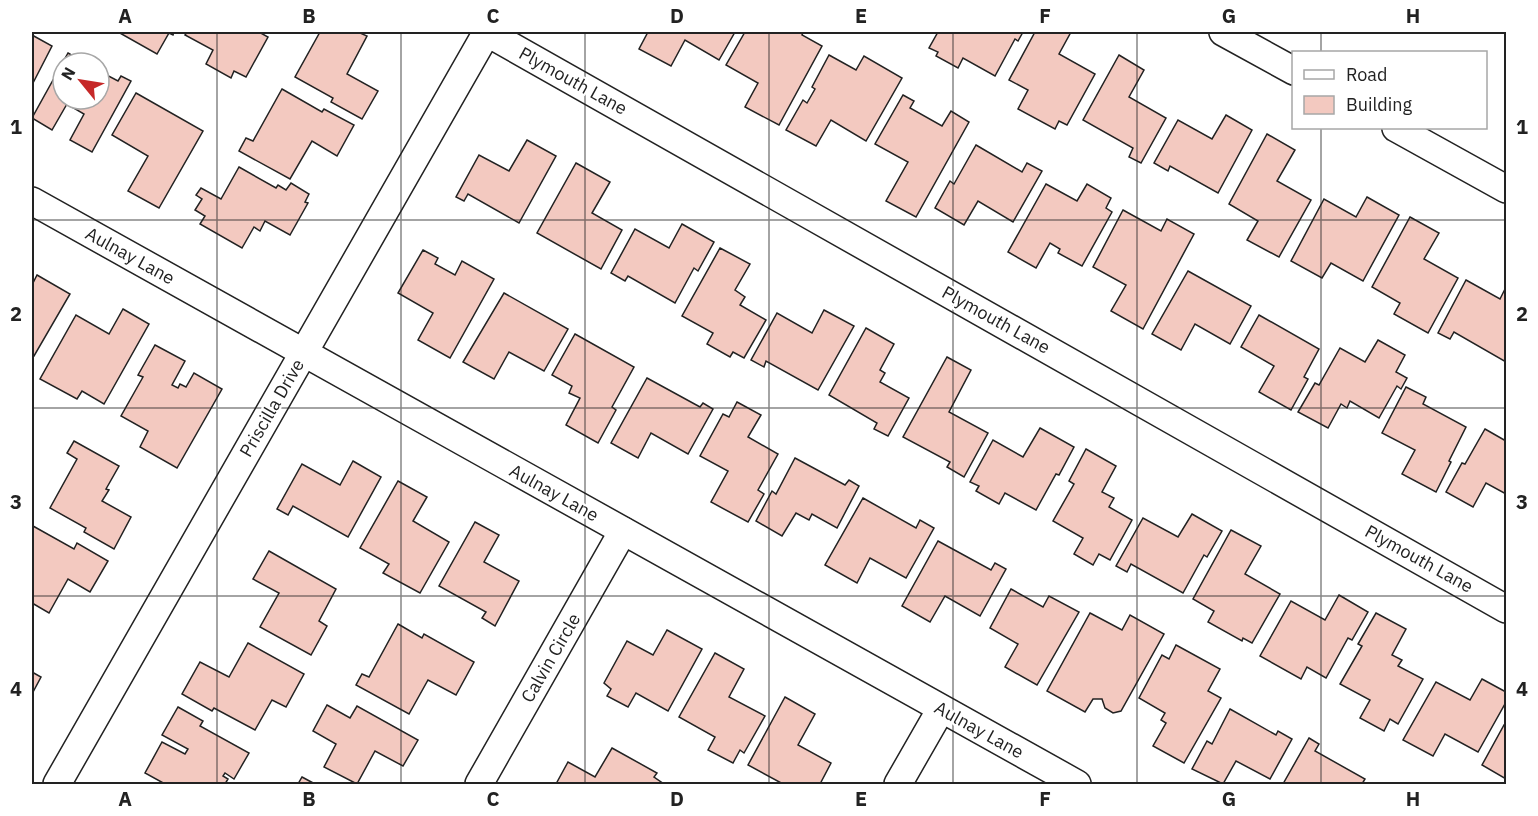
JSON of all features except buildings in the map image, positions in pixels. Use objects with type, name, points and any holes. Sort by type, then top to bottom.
[{"type":"street","name":"Priscilla Drive","points":[[57,784],[486,32]]},
{"type":"street","name":"Plymouth Lane","points":[[486,32],[1506,609]]},
{"type":"street","points":[[1223,32],[1292,70]]},
{"type":"street","points":[[1398,129],[1506,189]]},
{"type":"street","name":"Aulnay Lane","points":[[32,201],[1077,784]]},
{"type":"street","name":"Calvin Circle","points":[[479,784],[623,531]]},
{"type":"street","points":[[898,784],[941,709]]}]
